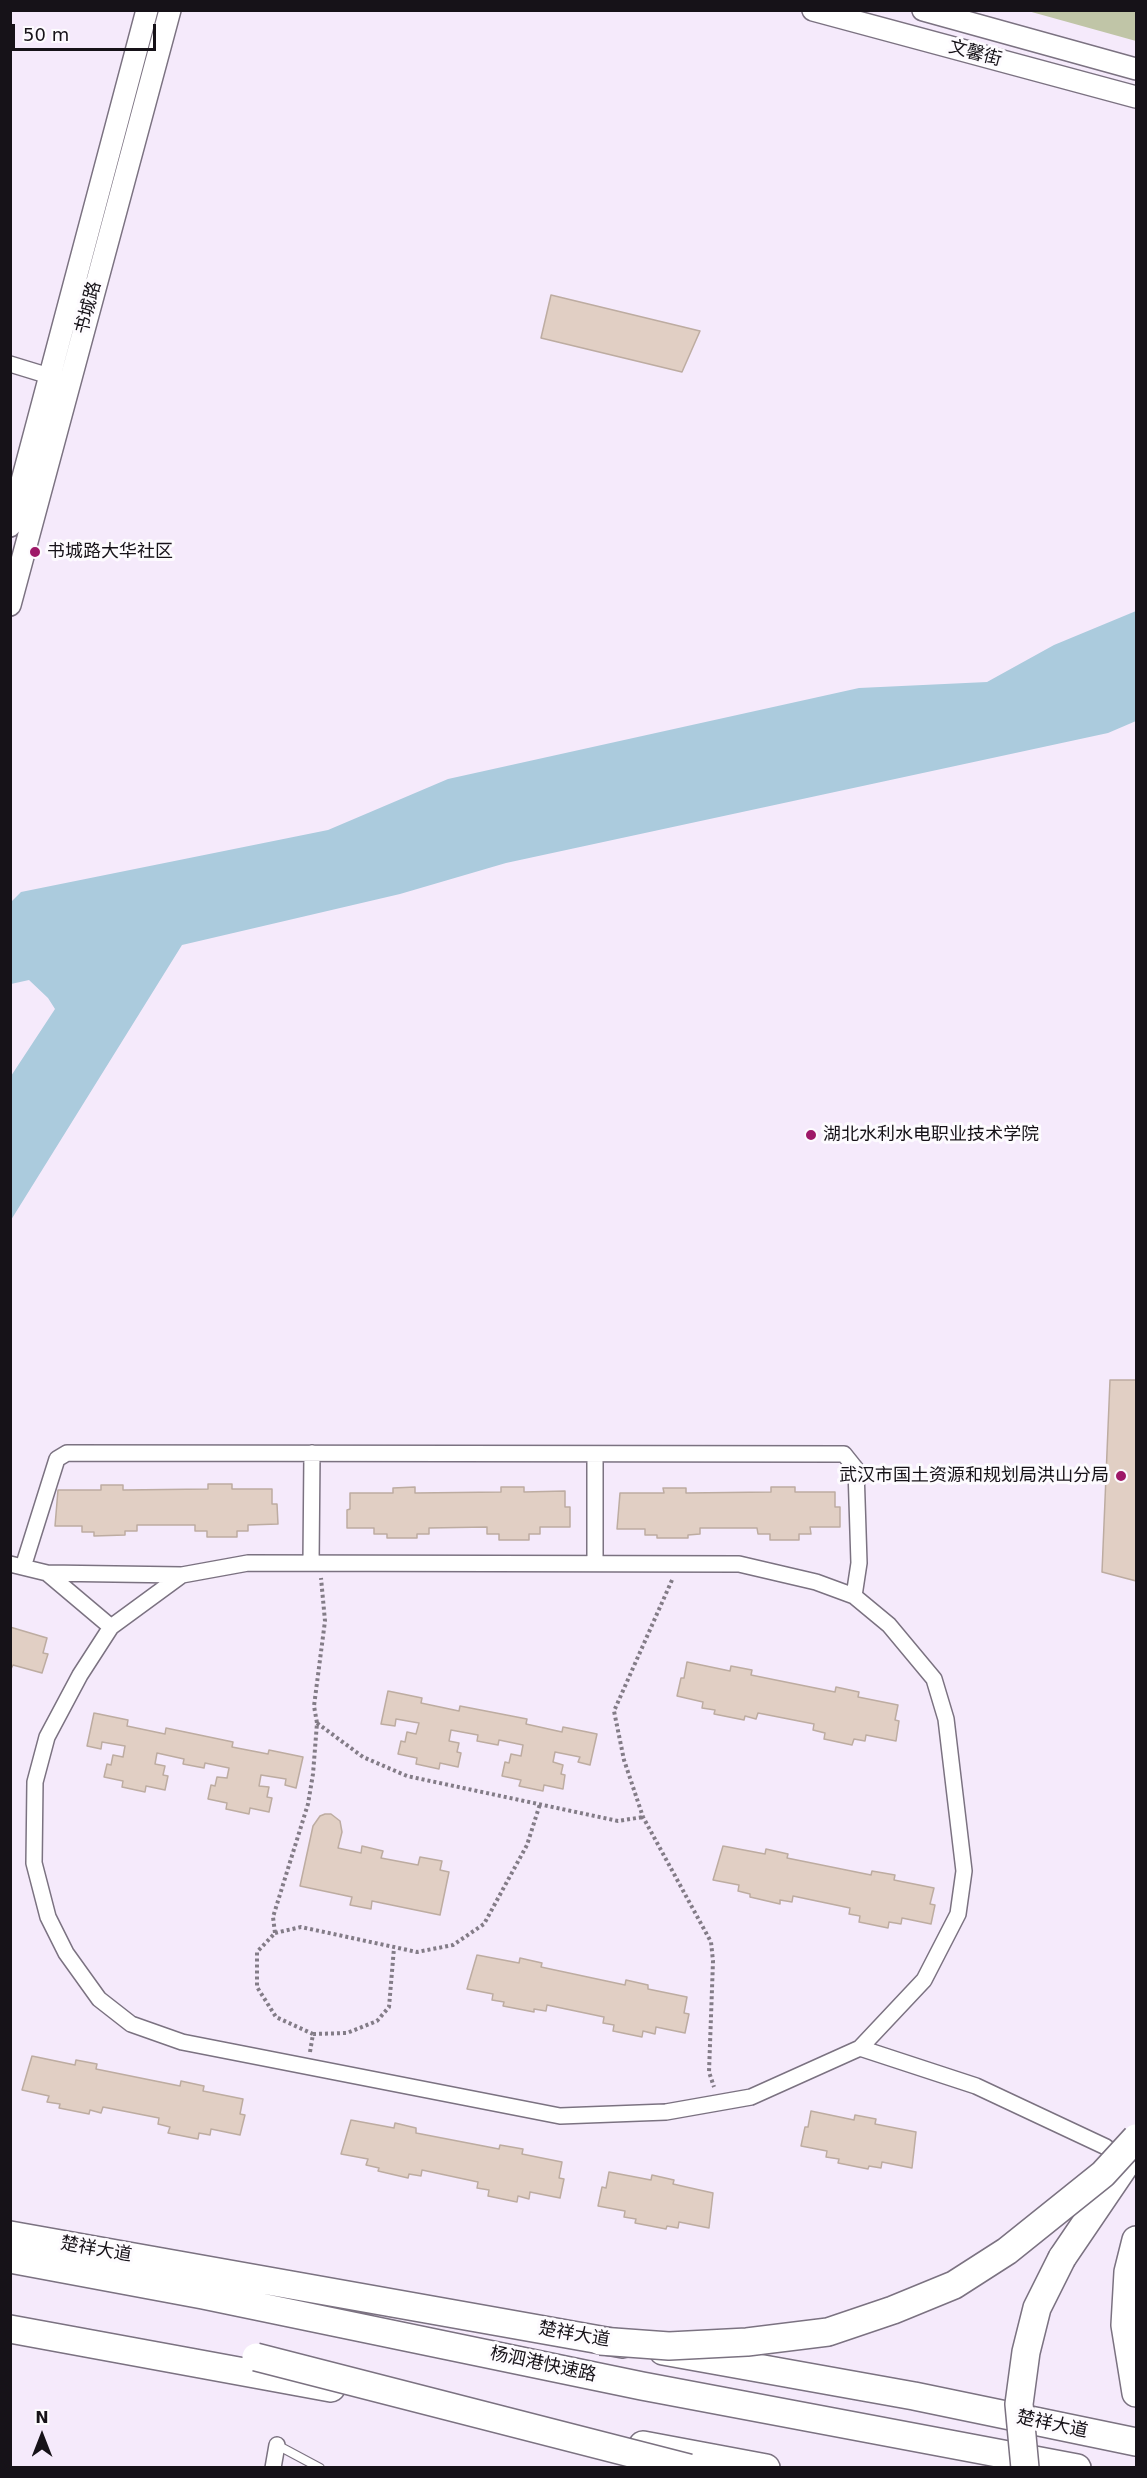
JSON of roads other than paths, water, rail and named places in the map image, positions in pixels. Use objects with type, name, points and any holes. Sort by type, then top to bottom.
[{"type":"highway","points":[[203,2295],[600,2341],[669,2346],[747,2342],[828,2332],[893,2310],[954,2285],[1007,2251],[1061,2209],[1103,2174],[1137,2138]]},
{"type":"highway","points":[[1025,2468],[1019,2404],[1026,2352],[1037,2308],[1062,2258],[1137,2148]]},
{"type":"highway","name":"楚祥大道","points":[[10,2235],[914,2396],[1137,2442]]},
{"type":"highway","points":[[1137,2240],[1128,2272],[1125,2325],[1137,2393]]},
{"type":"highway","name":"杨泗港快速路","points":[[10,2259],[203,2295],[642,2386],[1077,2468]]},
{"type":"highway","points":[[10,2310],[256,2357],[689,2468]]},
{"type":"highway","points":[[10,2329],[766,2468]]},
{"type":"main road","name":"书城路","points":[[10,605],[60,379],[147,10]]},
{"type":"main road","name":"书城路","points":[[10,526],[60,379],[170,10]]},
{"type":"main road","name":"文馨街","points":[[813,10],[1137,97]]},
{"type":"main road","name":"文馨街","points":[[923,10],[1137,69]]},
{"type":"street","points":[[10,364],[60,379]]},
{"type":"street","points":[[182,1575],[111,1627],[80,1675],[47,1737],[35,1782],[34,1863],[48,1917],[66,1953],[99,1999],[131,2024],[182,2042],[560,2116],[666,2112],[751,2097],[860,2048],[924,1980],[958,1914],[964,1871],[946,1719],[934,1679],[889,1625],[854,1596],[816,1582],[739,1564],[248,1563],[182,1575],[47,1573],[16,1565],[57,1459],[67,1453],[844,1454],[856,1469],[859,1563],[854,1596]]},
{"type":"street","points":[[312,1453],[316,1563]]},
{"type":"street","points":[[595,1454],[595,1563]]},
{"type":"street","points":[[47,1573],[111,1627]]},
{"type":"street","points":[[860,2048],[976,2086],[1106,2147]]},
{"type":"street","points":[[273,2468],[277,2445]]},
{"type":"lane","points":[[277,2445],[320,2468]]},
{"type":"water","points":[[1136,611],[1136,721],[1108,733],[506,863],[400,894],[182,945],[11,1220],[11,1076],[55,1009],[48,998],[29,980],[11,984],[11,902],[21,892],[328,830],[448,779],[859,688],[987,682],[1054,645]]},
{"type":"place","name":"书城路大华社区","points":[[35,552]]},
{"type":"place","name":"湖北水利水电职业技术学院","points":[[811,1135]]},
{"type":"place","name":"武汉市国土资源和规划局洪山分局","points":[[1121,1476]]}]
